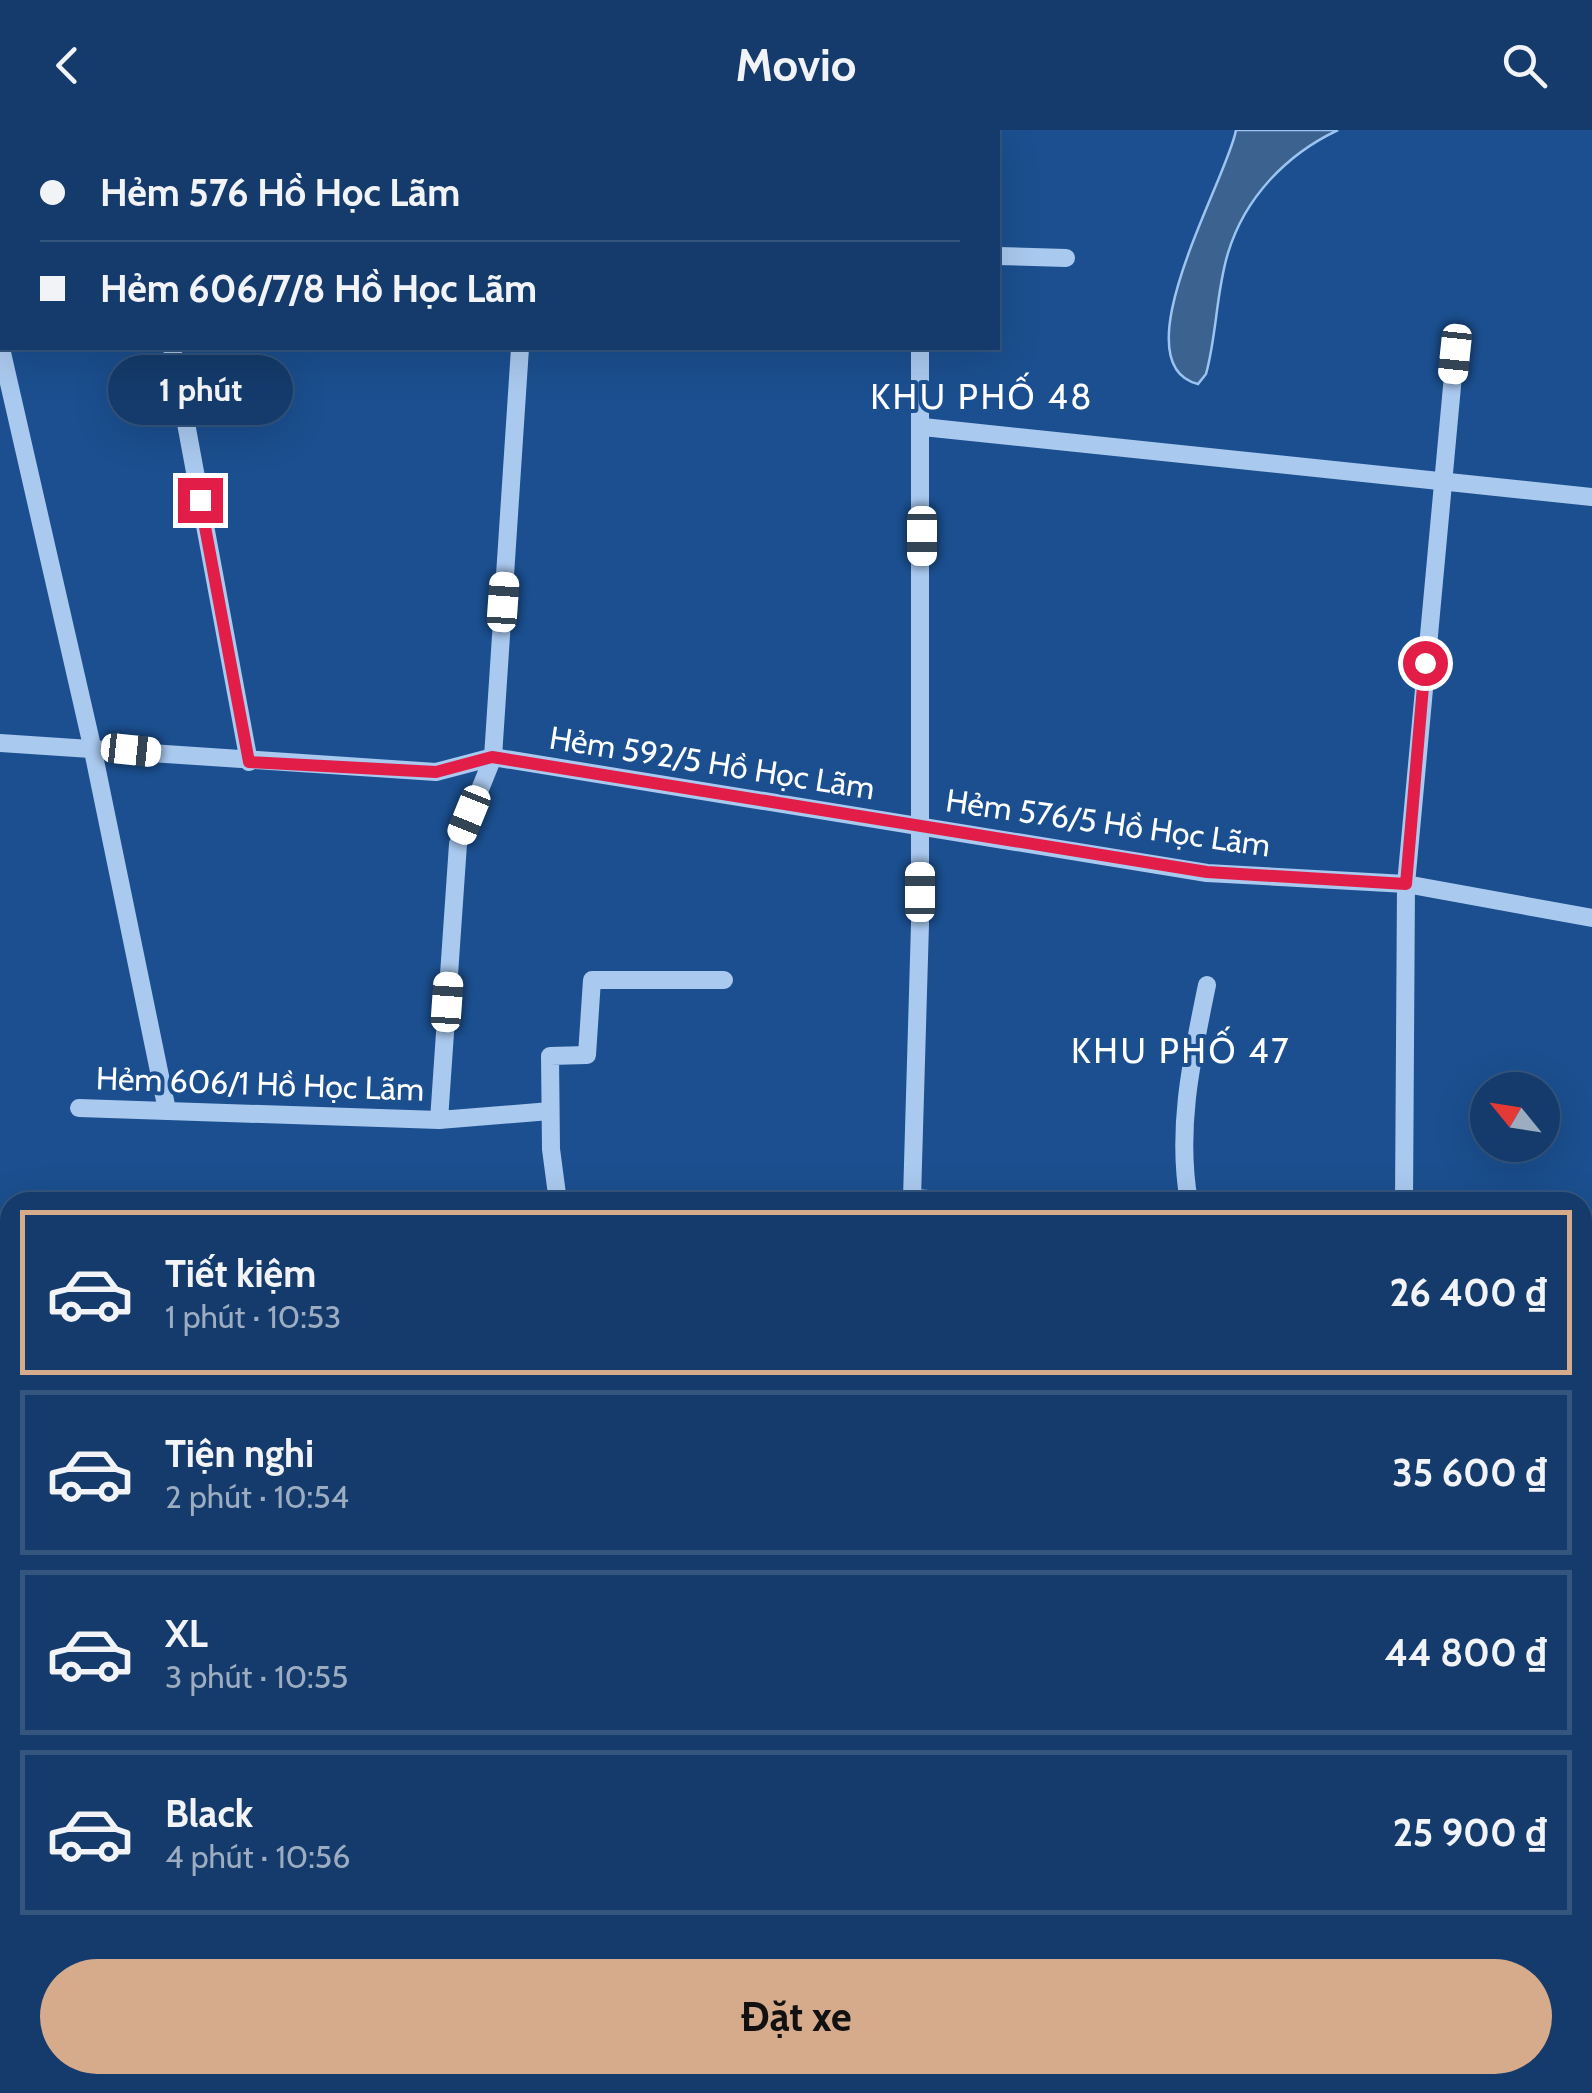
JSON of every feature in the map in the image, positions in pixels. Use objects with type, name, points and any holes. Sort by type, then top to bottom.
[{"type":"street","points":[[1000,256],[1066,258]]},
{"type":"street","points":[[1,350],[92,746],[167,1110]]},
{"type":"street","points":[[172,350],[249,762]]},
{"type":"street","points":[[439,1120],[458,844],[492,757],[520,350]]},
{"type":"street","points":[[912,1192],[921,828],[920,350]]},
{"type":"street","points":[[1404,1192],[1406,884],[1455,354]]},
{"type":"street","points":[[923,427],[1441,478],[1592,497]]},
{"type":"street","points":[[0,743],[92,746],[249,762],[436,772],[492,757]]},
{"type":"street","name":"Hẻm 592/5 Hồ Học Lãm","points":[[492,757],[921,828]]},
{"type":"street","name":"Hẻm 576/5 Hồ Học Lãm","points":[[921,828],[1207,872],[1406,884],[1592,918]]},
{"type":"street","points":[[557,1192],[550,1056],[587,1055],[592,980],[724,980]]},
{"type":"street","points":[[1187,1192],[1184,1169],[1186,1086],[1207,985]]},
{"type":"street","name":"Hẻm 606/1 Hồ Học Lãm","points":[[79,1108],[439,1120],[550,1111]]},
{"type":"shaded area","points":[[1236,130],[1338,130],[1285,165],[1245,214],[1228,253],[1210,359],[1198,384],[1176,369],[1169,342],[1173,307],[1184,266]]},
{"type":"district","name":"KHU PHỐ 48","points":[[982,397]]},
{"type":"district","name":"KHU PHỐ 47","points":[[1181,1051]]},
{"type":"route","points":[[200,500],[249,762],[436,772],[492,757],[1207,872],[1406,884],[1425,663]]}]
